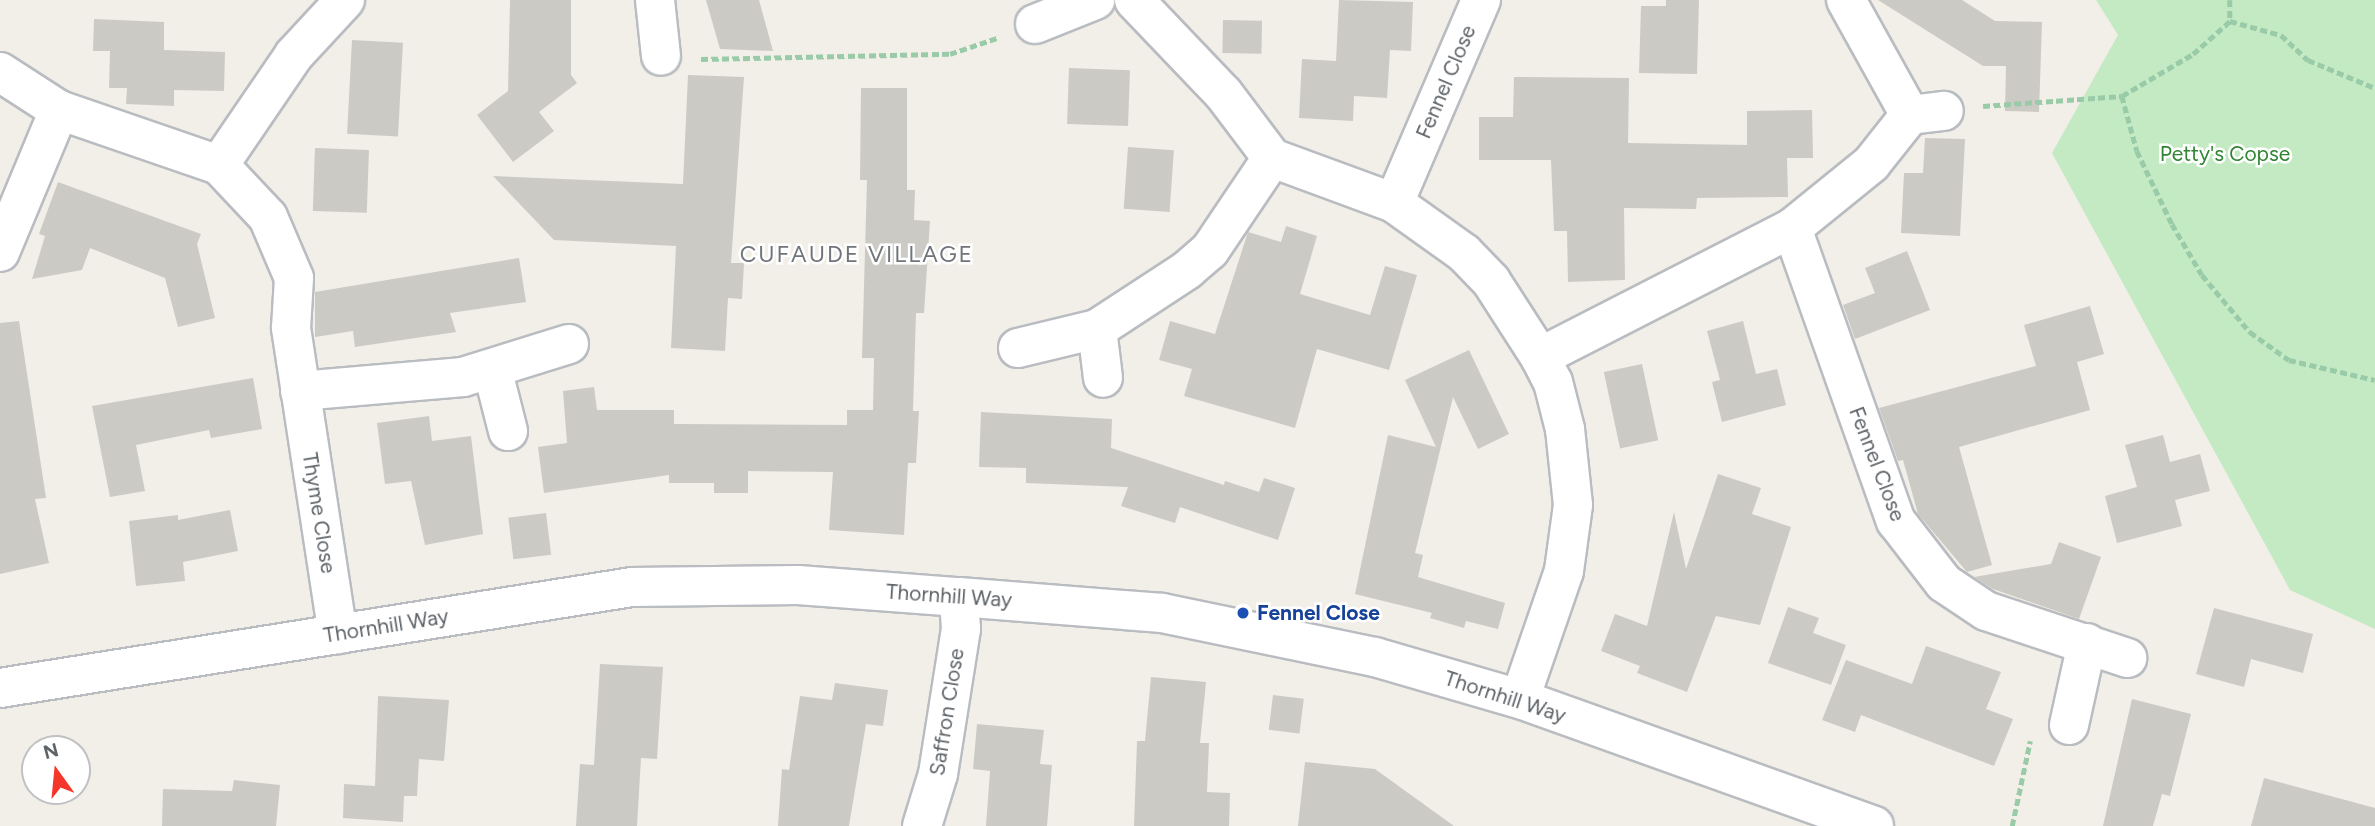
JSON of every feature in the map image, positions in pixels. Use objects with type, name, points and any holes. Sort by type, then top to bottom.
[{"type":"street","points":[[219,165],[294,55],[345,0]]},
{"type":"street","points":[[655,0],[661,57]]},
{"type":"street","points":[[1035,24],[1095,0]]},
{"type":"street","points":[[1133,0],[1223,93],[1272,158],[1394,203],[1428,223],[1491,281],[1540,357],[1564,429],[1573,506],[1564,571],[1520,699]]},
{"type":"street","name":"Fennel Close","points":[[1394,203],[1481,0]]},
{"type":"street","points":[[1540,357],[1792,228],[1871,164],[1927,113],[1846,0]]},
{"type":"street","name":"Thyme Close","points":[[0,72],[59,110],[219,165],[268,217],[294,278],[291,328],[338,634]]},
{"type":"street","points":[[0,252],[59,110]]},
{"type":"street","points":[[1018,348],[1057,334],[1097,330],[1210,250],[1272,158]]},
{"type":"street","name":"Fennel Close","points":[[1792,228],[1896,521],[1944,583],[1986,611],[2127,658]]},
{"type":"street","points":[[1097,330],[1103,378]]},
{"type":"street","points":[[300,391],[492,372],[569,344]]},
{"type":"street","points":[[492,372],[508,430]]},
{"type":"street","name":"Thornhill Way","points":[[0,688],[632,587],[797,585],[960,597],[1162,613],[1375,657],[1520,699],[1874,826]]},
{"type":"street","name":"Saffron Close","points":[[922,826],[938,774],[961,629],[960,597]]},
{"type":"street","points":[[2069,725],[2087,643]]},
{"type":"path","points":[[1927,113],[2122,96],[2193,54],[2230,22],[2230,0]]},
{"type":"path","points":[[2230,22],[2281,35],[2308,60],[2375,88]]},
{"type":"path","points":[[661,57],[760,62],[950,54],[1035,24]]},
{"type":"path","points":[[2122,96],[2137,151],[2172,224],[2202,275],[2250,332],[2289,359],[2375,380]]},
{"type":"path","points":[[2012,826],[2034,727],[2069,725]]},
{"type":"green space","name":"Petty's Copse","points":[[2096,0],[2375,0],[2375,629],[2290,590],[2052,153],[2118,35]]},
{"type":"building","points":[[510,0],[571,0],[571,75],[577,83],[539,112],[554,131],[513,162],[477,115],[508,91]]},
{"type":"building","points":[[706,0],[759,0],[773,51],[720,49]]},
{"type":"building","points":[[1339,0],[1413,2],[1411,51],[1390,50],[1387,98],[1354,96],[1353,121],[1299,118],[1302,59],[1336,61]]},
{"type":"building","points":[[1666,0],[1699,0],[1697,74],[1639,73],[1641,6],[1666,6]]},
{"type":"building","points":[[1878,0],[1962,0],[1995,21],[2042,22],[2039,112],[2005,111],[2006,66],[1983,66]]},
{"type":"building","points":[[94,19],[164,22],[164,50],[225,52],[224,91],[174,90],[174,106],[126,104],[127,88],[109,88],[110,51],[93,51]]},
{"type":"building","points":[[1223,20],[1262,21],[1261,54],[1222,53]]},
{"type":"building","points":[[352,40],[403,43],[398,137],[347,134]]},
{"type":"building","points":[[1069,68],[1130,70],[1128,126],[1067,124]]},
{"type":"building","points":[[688,75],[744,77],[731,263],[744,263],[742,299],[728,298],[725,351],[671,348],[676,246],[554,240],[493,176],[683,184]]},
{"type":"building","points":[[1514,77],[1629,78],[1628,143],[1747,145],[1747,111],[1812,110],[1813,158],[1787,158],[1788,197],[1697,198],[1696,209],[1624,208],[1625,280],[1568,282],[1567,231],[1554,231],[1551,160],[1479,160],[1479,117],[1513,117]]},
{"type":"building","points":[[861,88],[907,88],[907,190],[915,190],[914,220],[930,221],[924,313],[916,313],[913,411],[919,411],[916,463],[908,463],[904,535],[829,530],[833,472],[748,471],[748,493],[714,493],[714,483],[669,483],[669,475],[544,493],[538,447],[567,443],[563,391],[594,387],[597,410],[674,410],[674,424],[847,425],[847,410],[873,410],[874,358],[862,358],[867,180],[860,180]]},
{"type":"building","points":[[1925,138],[1965,139],[1960,236],[1901,233],[1904,173],[1923,173]]},
{"type":"building","points":[[1128,147],[1174,150],[1170,212],[1124,209]]},
{"type":"building","points":[[315,148],[369,150],[367,213],[313,211]]},
{"type":"building","points":[[58,182],[201,234],[197,244],[215,318],[178,327],[165,278],[90,248],[82,270],[32,279],[45,236],[39,234]]},
{"type":"building","points":[[1286,226],[1317,236],[1300,294],[1370,315],[1385,266],[1417,275],[1389,370],[1317,349],[1295,428],[1184,396],[1192,369],[1159,360],[1170,321],[1215,334],[1248,232],[1281,242]]},
{"type":"building","points":[[1907,251],[1930,310],[1855,339],[1843,305],[1875,293],[1865,268]]},
{"type":"building","points":[[519,258],[526,302],[450,313],[456,332],[355,347],[353,331],[315,337],[315,292]]},
{"type":"building","points":[[2090,306],[2104,354],[2077,362],[2090,410],[1959,447],[1992,565],[1967,572],[1918,514],[1903,460],[1898,461],[1879,408],[2036,366],[2024,325]]},
{"type":"building","points":[[19,321],[46,498],[35,499],[49,563],[0,574],[0,323]]},
{"type":"building","points":[[1743,321],[1756,374],[1777,369],[1786,405],[1722,422],[1712,382],[1720,380],[1707,331]]},
{"type":"building","points":[[1469,350],[1509,434],[1478,449],[1453,397],[1415,553],[1423,555],[1418,577],[1505,603],[1498,629],[1466,621],[1464,628],[1430,618],[1432,613],[1355,594],[1388,435],[1436,447],[1405,380]]},
{"type":"building","points":[[1642,364],[1658,440],[1620,448],[1604,372]]},
{"type":"building","points":[[253,378],[262,429],[211,438],[209,430],[136,445],[145,491],[110,497],[92,406]]},
{"type":"building","points":[[981,412],[1112,419],[1111,448],[1224,485],[1225,481],[1259,492],[1264,478],[1295,488],[1278,540],[1180,507],[1175,523],[1121,506],[1128,487],[1026,483],[1026,468],[979,467]]},
{"type":"building","points":[[429,416],[432,441],[471,436],[483,534],[425,545],[411,481],[385,484],[377,423]]},
{"type":"building","points":[[2163,435],[2170,462],[2200,454],[2210,491],[2175,500],[2182,526],[2117,543],[2105,496],[2137,487],[2125,445]]},
{"type":"building","points":[[1718,474],[1761,488],[1752,514],[1791,527],[1760,625],[1716,616],[1687,692],[1637,673],[1640,666],[1601,651],[1615,614],[1647,626],[1674,512],[1686,569]]},
{"type":"building","points":[[230,510],[238,551],[183,562],[185,581],[136,586],[129,521],[178,515],[178,520]]},
{"type":"building","points":[[546,513],[551,555],[513,559],[508,518]]},
{"type":"building","points":[[2059,542],[2101,557],[2079,619],[1993,589],[1974,577],[2051,564]]},
{"type":"building","points":[[1788,607],[1819,618],[1813,633],[1846,645],[1831,685],[1768,663]]},
{"type":"building","points":[[2214,608],[2313,634],[2303,673],[2251,659],[2244,687],[2196,674]]},
{"type":"building","points":[[1926,646],[2001,672],[1986,709],[2013,719],[1994,766],[1861,715],[1855,732],[1822,720],[1846,660],[1912,684]]},
{"type":"building","points":[[600,664],[663,667],[657,759],[641,758],[637,826],[576,826],[580,764],[594,765]]},
{"type":"building","points":[[1151,677],[1206,682],[1200,743],[1209,743],[1207,792],[1230,793],[1229,826],[1134,826],[1137,741],[1145,741]]},
{"type":"building","points":[[835,683],[888,690],[883,726],[866,724],[849,826],[778,826],[782,769],[789,770],[800,696],[832,700]]},
{"type":"building","points":[[1273,695],[1304,699],[1300,734],[1269,730]]},
{"type":"building","points":[[378,696],[449,700],[444,761],[419,759],[417,796],[404,796],[403,822],[343,818],[344,784],[375,786]]},
{"type":"building","points":[[2132,699],[2191,714],[2170,796],[2162,794],[2153,826],[2103,826]]},
{"type":"building","points":[[977,724],[1044,730],[1040,764],[1052,765],[1047,826],[986,826],[990,771],[973,769]]},
{"type":"building","points":[[1305,762],[1375,769],[1454,826],[1298,826]]},
{"type":"building","points":[[2264,778],[2375,808],[2375,826],[2251,826]]},
{"type":"building","points":[[234,780],[280,785],[276,826],[162,826],[163,789],[232,791]]},
{"type":"place","name":"Fennel Close","points":[[1243,613]]},
{"type":"district","name":"CUFAUDE VILLAGE","points":[[857,254]]}]
